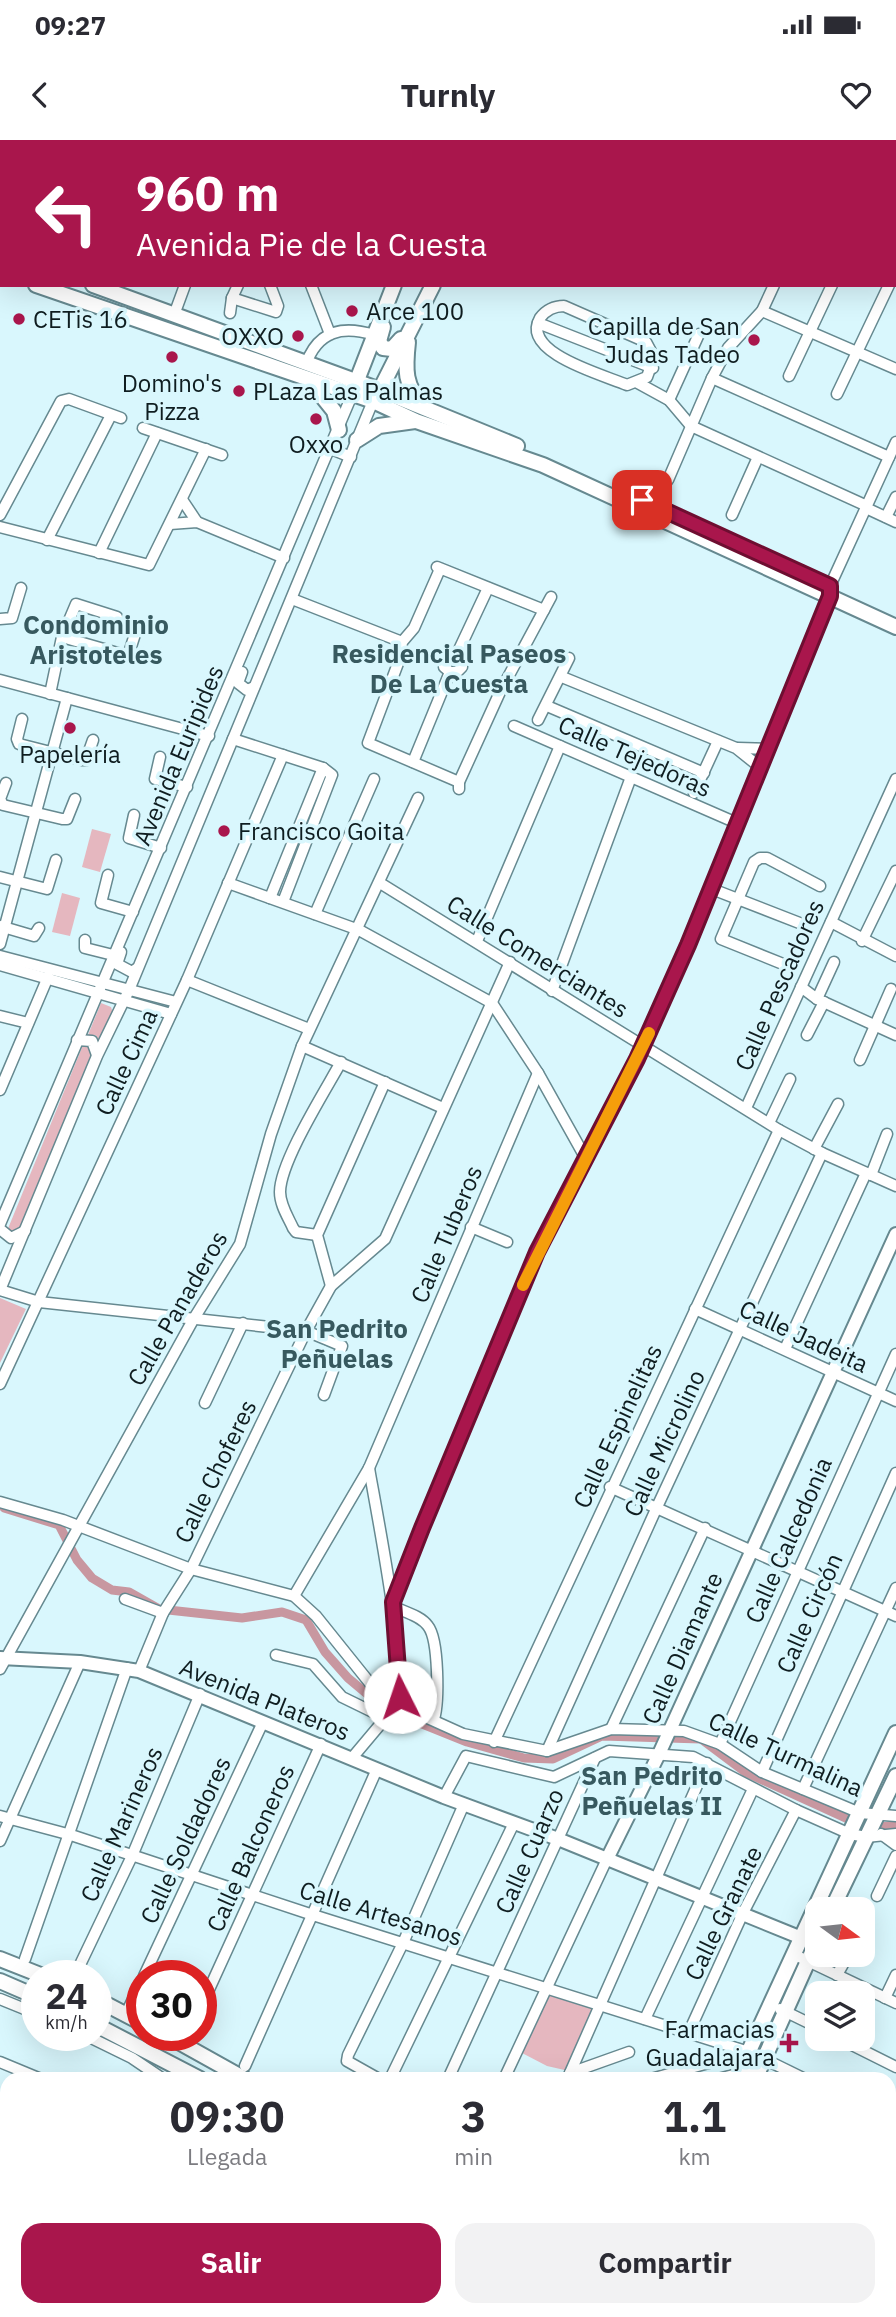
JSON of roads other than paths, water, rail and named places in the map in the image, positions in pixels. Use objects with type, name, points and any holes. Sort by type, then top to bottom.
[{"type":"main road","points":[[42,287],[377,396],[543,465],[830,591],[896,616]]},
{"type":"main road","points":[[354,388],[394,287]]},
{"type":"main road","points":[[394,287],[379,338],[381,346],[386,350],[394,348],[410,327]]},
{"type":"main road","points":[[377,396],[432,287]]},
{"type":"main road","points":[[114,289],[307,371],[334,411],[339,430]]},
{"type":"main road","points":[[410,327],[405,374],[422,416]]},
{"type":"main road","points":[[357,440],[379,426],[422,416]]},
{"type":"main road","points":[[830,591],[896,626]]},
{"type":"main road","points":[[739,2072],[896,1733]]},
{"type":"main road","points":[[839,1897],[874,1835],[877,1816],[896,1776]]},
{"type":"main road","points":[[0,1959],[21,1967]]},
{"type":"main road","points":[[760,2068],[805,1966]]},
{"type":"main road","points":[[0,1981],[21,1990]]},
{"type":"main road","points":[[112,2007],[126,2014]]},
{"type":"main road","points":[[147,2051],[187,2072]]},
{"type":"main road","points":[[206,2051],[245,2072]]},
{"type":"street","points":[[174,314],[184,287]]},
{"type":"street","points":[[230,313],[237,287]]},
{"type":"street","points":[[232,298],[276,312],[278,306],[271,287]]},
{"type":"street","points":[[311,287],[330,334]]},
{"type":"street","points":[[668,480],[712,377],[728,348],[762,311],[773,287]]},
{"type":"street","points":[[789,376],[831,287]]},
{"type":"street","points":[[837,394],[888,287]]},
{"type":"street","points":[[564,306],[646,342],[654,357],[653,368],[647,377],[638,383],[627,385],[549,352],[539,339],[538,323],[548,310],[564,306]]},
{"type":"street","points":[[762,311],[896,369]]},
{"type":"street","points":[[538,323],[653,368]]},
{"type":"street","points":[[307,371],[314,345],[322,337],[341,328],[373,335]]},
{"type":"street","points":[[669,401],[699,334]]},
{"type":"street","points":[[712,377],[889,457]]},
{"type":"street","points":[[638,383],[669,401],[691,426],[886,517],[896,497]]},
{"type":"street","name":"Avenida Euripides","points":[[25,1231],[11,1238],[0,1226],[331,449],[354,388]]},
{"type":"street","name":"Avenida Euripides","points":[[0,1290],[97,1056],[127,995],[377,396]]},
{"type":"street","points":[[0,516],[61,401],[69,400],[116,417],[47,540]]},
{"type":"street","points":[[143,428],[222,455]]},
{"type":"street","points":[[99,553],[157,433]]},
{"type":"street","points":[[393,1605],[496,1346],[537,1252],[644,1045],[712,889],[830,591],[896,442]]},
{"type":"street","points":[[0,527],[149,565],[183,501],[206,449]]},
{"type":"street","points":[[331,449],[352,457]]},
{"type":"street","points":[[732,515],[758,457]]},
{"type":"street","points":[[183,501],[197,522]]},
{"type":"street","points":[[170,524],[197,522],[284,558]]},
{"type":"street","points":[[544,610],[438,568],[414,628],[402,642],[400,658],[368,743],[459,785],[500,692],[551,597]]},
{"type":"street","points":[[0,619],[12,618],[21,588]]},
{"type":"street","points":[[413,762],[450,672],[444,667],[444,659],[449,654],[457,654],[488,588]]},
{"type":"street","points":[[292,599],[402,642]]},
{"type":"street","name":"Avenida Euripides","points":[[254,687],[247,690],[238,683],[266,602]]},
{"type":"street","points":[[50,694],[62,637],[76,604],[117,617]]},
{"type":"street","points":[[62,637],[125,656],[130,653],[137,628]]},
{"type":"street","points":[[538,720],[562,677],[569,658]]},
{"type":"street","points":[[562,677],[736,748],[761,768]]},
{"type":"street","points":[[0,680],[209,736]]},
{"type":"street","points":[[0,944],[1,927],[18,881],[67,698]]},
{"type":"street","points":[[547,706],[704,773]]},
{"type":"street","points":[[22,719],[17,739],[19,744],[86,760],[93,740]]},
{"type":"street","name":"Calle Tejedoras","points":[[514,726],[739,824]]},
{"type":"street","points":[[233,739],[327,771]]},
{"type":"street","points":[[694,793],[718,741]]},
{"type":"street","points":[[477,941],[560,746]]},
{"type":"street","points":[[736,748],[769,749]]},
{"type":"street","name":"Calle Cima","points":[[0,1384],[187,980],[283,755]]},
{"type":"street","points":[[160,757],[155,779],[187,787]]},
{"type":"street","points":[[270,898],[327,771]]},
{"type":"street","points":[[283,902],[327,771]]},
{"type":"street","points":[[552,991],[631,777]]},
{"type":"street","points":[[315,914],[374,779]]},
{"type":"street","name":"Calle Pescadores","points":[[746,1108],[896,779]]},
{"type":"street","points":[[6,783],[0,799],[3,805],[65,820],[75,799]]},
{"type":"street","name":"Calle Panaderos","points":[[2,1662],[193,1321],[240,1244],[271,1134],[302,1046],[330,983],[359,930],[418,798]]},
{"type":"street","points":[[134,815],[129,838],[161,848]]},
{"type":"street","points":[[783,964],[721,939],[754,862],[760,858],[820,886]]},
{"type":"street","points":[[0,877],[47,889],[56,860]]},
{"type":"street","points":[[862,941],[896,871]]},
{"type":"street","points":[[108,875],[101,903],[133,912]]},
{"type":"street","points":[[228,883],[359,930],[492,1003],[538,1073],[585,1157]]},
{"type":"street","name":"Calle Comerciantes","points":[[380,883],[779,1130],[818,1151],[896,1186]]},
{"type":"street","points":[[712,889],[802,924]]},
{"type":"street","points":[[884,895],[896,899]]},
{"type":"street","points":[[831,922],[862,941],[896,956]]},
{"type":"street","points":[[1,927],[34,936],[39,928]]},
{"type":"street","points":[[85,940],[85,948],[115,959],[127,972],[136,969]]},
{"type":"street","points":[[0,956],[103,986],[171,1014]]},
{"type":"street","name":"Calle Choferes","points":[[25,1959],[133,1670],[163,1613],[191,1569],[306,1331],[331,1286],[385,1239],[510,962]]},
{"type":"street","points":[[807,1035],[834,962]]},
{"type":"street","points":[[0,965],[103,986]]},
{"type":"street","points":[[0,1090],[4,1070],[48,976]]},
{"type":"street","points":[[187,980],[309,1029]]},
{"type":"street","points":[[801,987],[821,1000],[896,1035]]},
{"type":"street","points":[[860,1060],[891,989]]},
{"type":"street","points":[[127,995],[176,1002]]},
{"type":"street","points":[[0,1016],[28,1023]]},
{"type":"street","points":[[77,1040],[92,1041],[97,1056]]},
{"type":"street","points":[[302,1046],[443,1108]]},
{"type":"street","points":[[317,1236],[296,1232],[281,1200],[280,1189],[292,1155],[341,1062]]},
{"type":"street","name":"Calle Tuberos","points":[[294,1596],[369,1468],[538,1073]]},
{"type":"street","points":[[769,1123],[790,1079]]},
{"type":"street","points":[[331,1286],[317,1236],[385,1082]]},
{"type":"street","name":"Calle Microlino","points":[[547,1751],[657,1507],[741,1330],[838,1104]]},
{"type":"street","name":"Calle Espinelitas","points":[[494,1742],[610,1487],[779,1130]]},
{"type":"street","points":[[785,1349],[887,1134]]},
{"type":"street","points":[[471,1227],[507,1242]]},
{"type":"street","name":"Calle Diamante","points":[[507,2072],[663,1742],[896,1234]]},
{"type":"street","points":[[0,1290],[39,1302],[193,1321],[243,1323],[306,1331],[342,1346],[324,1395]]},
{"type":"street","name":"Calle Jadeita","points":[[695,1309],[896,1401]]},
{"type":"street","points":[[205,1403],[243,1323]]},
{"type":"street","name":"Calle Calcedonia","points":[[720,1744],[896,1354]]},
{"type":"street","points":[[352,1758],[397,1707],[400,1690],[393,1605],[369,1468]]},
{"type":"street","name":"Calle Circón","points":[[762,1772],[896,1473]]},
{"type":"street","points":[[610,1487],[896,1616]]},
{"type":"street","points":[[0,1502],[78,1526],[191,1569],[294,1596],[316,1616],[381,1697],[397,1707]]},
{"type":"street","points":[[611,1729],[705,1528]]},
{"type":"street","points":[[803,1789],[896,1588]]},
{"type":"street","points":[[125,1600],[163,1613]]},
{"type":"street","points":[[393,1605],[421,1619],[432,1633],[438,1702],[434,1719]]},
{"type":"street","points":[[276,1655],[313,1664],[342,1697],[385,1718]]},
{"type":"street","name":"Avenida Plateros","points":[[2,1662],[80,1662],[133,1670],[200,1694],[444,1797],[558,1839],[805,1938]]},
{"type":"street","points":[[0,1840],[5,1817],[80,1662]]},
{"type":"street","name":"Calle Marineros","points":[[82,1960],[132,1856],[200,1694]]},
{"type":"street","name":"Calle Turmalina","points":[[397,1707],[434,1719],[463,1734],[547,1751],[611,1729],[663,1742],[796,1810],[850,1833],[896,1833]]},
{"type":"street","name":"Calle Soldadores","points":[[151,1960],[263,1722]]},
{"type":"street","name":"Calle Turmalina","points":[[444,1797],[466,1756],[554,1777],[609,1751],[701,1735],[720,1744],[762,1772],[860,1813],[896,1816]]},
{"type":"street","name":"Calle Balconeros","points":[[217,1972],[321,1744]]},
{"type":"street","name":"Calle Cuarzo","points":[[451,2072],[596,1755]]},
{"type":"street","points":[[570,2072],[706,1763]]},
{"type":"street","points":[[245,2072],[377,1769]]},
{"type":"street","points":[[645,2019],[753,1789]]},
{"type":"street","points":[[367,2072],[347,2061],[464,1804]]},
{"type":"street","name":"Calle Granate","points":[[688,2034],[743,1913],[796,1810]]},
{"type":"street","name":"Calle Artesanos","points":[[5,1817],[71,1835],[313,1915],[749,2052],[760,2068]]},
{"type":"street","points":[[393,2072],[514,1823]]},
{"type":"street","points":[[874,1835],[896,1845]]},
{"type":"street","points":[[877,1896],[896,1856]]},
{"type":"street","points":[[793,1954],[805,1960]]},
{"type":"street","points":[[820,1967],[896,2003]]},
{"type":"street","points":[[837,1975],[841,1967]]},
{"type":"street","points":[[885,1998],[896,1975]]},
{"type":"street","points":[[0,1999],[21,2008]]},
{"type":"street","points":[[770,2004],[805,2021]]},
{"type":"street","points":[[112,2049],[153,2072]]},
{"type":"street","points":[[139,2051],[158,2072]]},
{"type":"street","points":[[864,2051],[896,2067]]},
{"type":"street","points":[[573,2072],[629,2052]]},
{"type":"street","points":[[676,2072],[749,2052]]},
{"type":"street","points":[[0,2062],[24,2072]]},
{"type":"waterway","points":[[4,1508],[59,1525],[77,1560],[92,1578],[112,1590],[129,1592],[159,1609],[242,1618],[282,1612],[306,1620],[325,1652],[348,1678],[385,1709],[467,1742],[524,1758],[553,1759],[602,1736],[701,1739],[745,1772],[852,1821]]},
{"type":"waterway","points":[[874,1827],[896,1826]]},
{"type":"place","name":"Arce 100","points":[[352,311]]},
{"type":"place","name":"CETis 16","points":[[19,319]]},
{"type":"place","name":"OXXO","points":[[298,336]]},
{"type":"place","name":"Capilla de San Judas Tadeo","points":[[754,340]]},
{"type":"place","name":"Domino's Pizza","points":[[172,357]]},
{"type":"place","name":"PLaza Las Palmas","points":[[239,391]]},
{"type":"place","name":"Oxxo","points":[[316,419]]},
{"type":"place","name":"Papelería","points":[[70,728]]},
{"type":"place","name":"Francisco Goita","points":[[224,831]]},
{"type":"place","name":"Farmacias Guadalajara","points":[[789,2043]]},
{"type":"district","name":"Condominio Aristoteles","points":[[96,639]]},
{"type":"district","name":"Residencial Paseos De La Cuesta","points":[[449,668]]},
{"type":"district","name":"San Pedrito Peñuelas","points":[[337,1343]]},
{"type":"district","name":"San Pedrito Peñuelas II","points":[[652,1790]]}]
